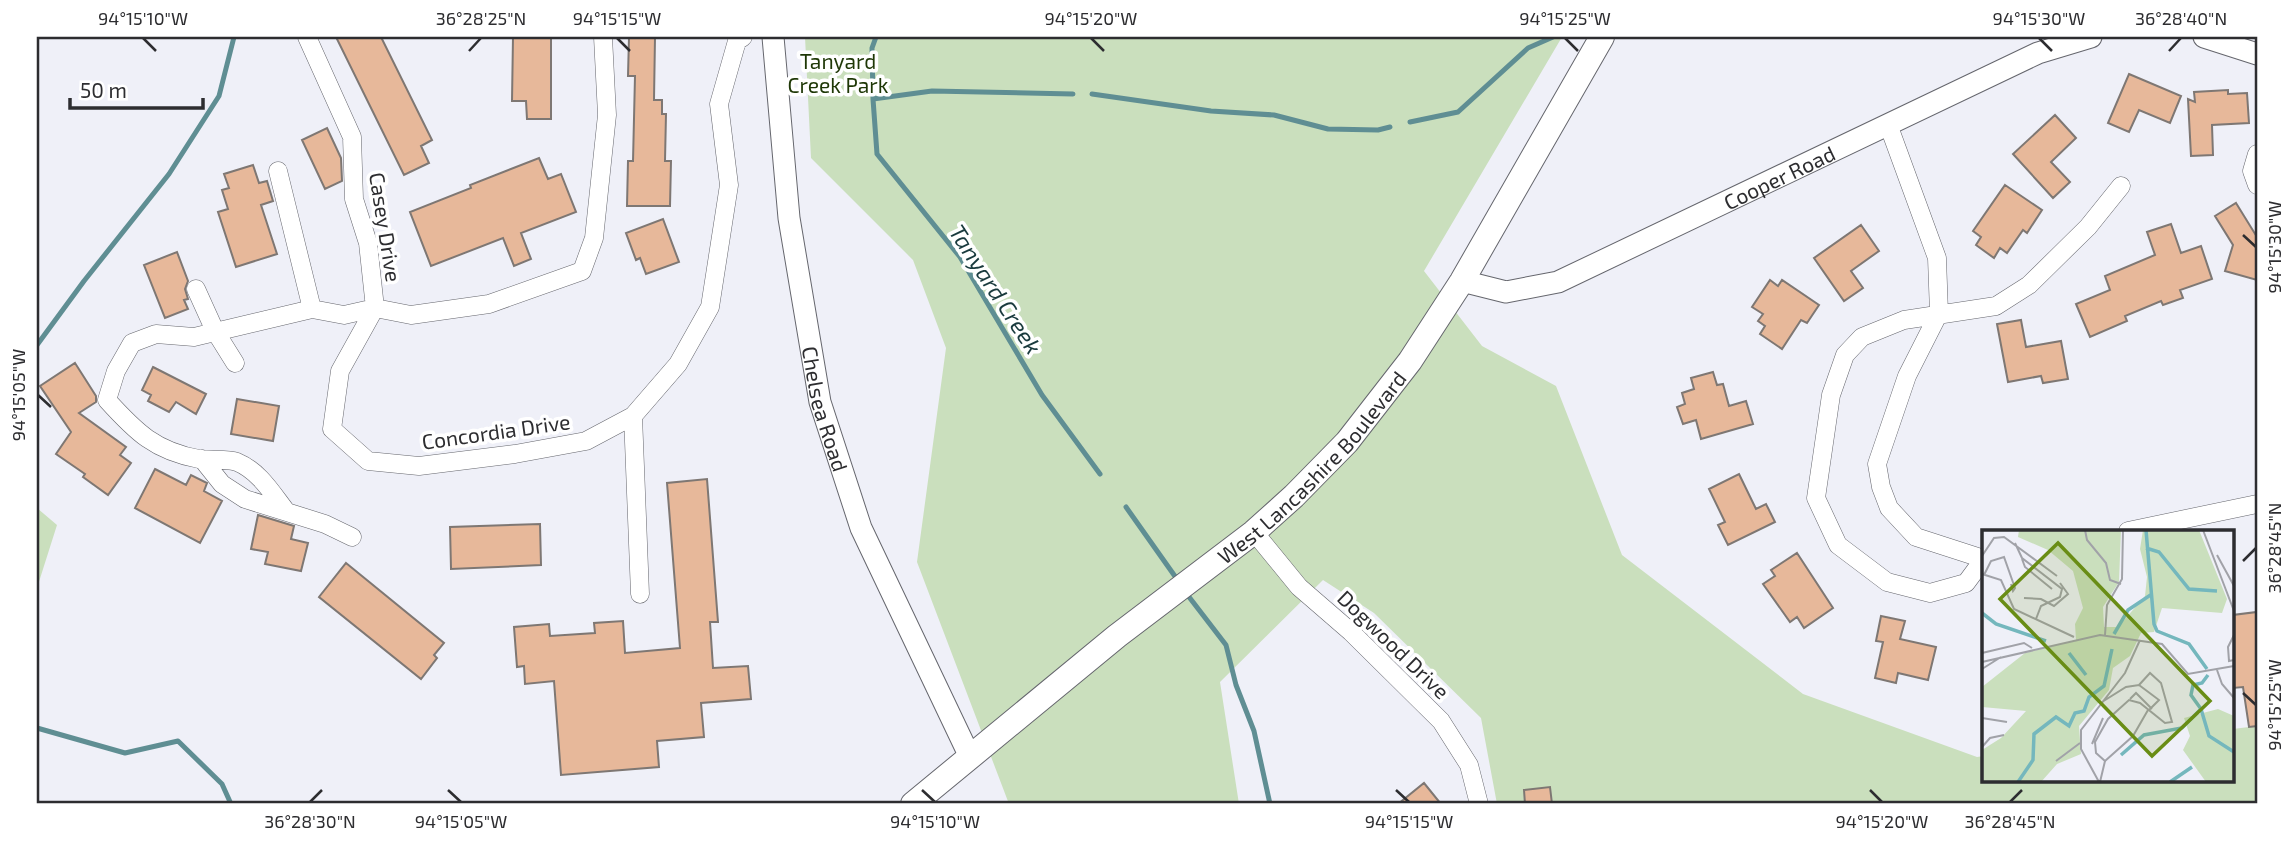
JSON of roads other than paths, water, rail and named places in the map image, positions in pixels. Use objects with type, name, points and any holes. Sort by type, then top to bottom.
[{"type":"main road","name":"West Lancashire Boulevard","points":[[913,804],[1117,636],[1244,539],[1294,496],[1347,442],[1410,361],[1462,281],[1602,37]]},
{"type":"street","name":"Casey Drive","points":[[307,37],[352,137],[354,198],[368,243],[375,308]]},
{"type":"street","points":[[286,511],[257,475],[235,461],[202,459],[169,452],[133,429],[107,400],[117,371],[132,343],[156,334],[194,337],[313,309],[344,315],[375,308],[411,315],[489,304],[582,271],[594,238],[607,115],[603,37]]},
{"type":"street","name":"Concordia Drive","points":[[375,308],[340,371],[332,429],[368,461],[419,466],[515,454],[586,440],[632,416],[678,365],[710,307],[729,185],[719,104],[737,41],[743,37]]},
{"type":"street","name":"Chelsea Road","points":[[773,37],[789,218],[820,402],[861,528],[970,757]]},
{"type":"street","name":"Cooper Road","points":[[1462,281],[1506,292],[1558,282],[2038,53],[2091,37]]},
{"type":"street","points":[[2204,37],[2257,54]]},
{"type":"street","points":[[1888,124],[1937,258],[1939,313],[1908,376],[1877,464],[1881,487],[1889,508],[1916,537],[1982,558]]},
{"type":"street","points":[[2257,154],[2252,171],[2257,186]]},
{"type":"street","points":[[278,171],[313,309]]},
{"type":"street","points":[[1982,562],[1966,583],[1930,593],[1887,582],[1838,544],[1816,498],[1830,395],[1845,355],[1862,337],[1904,320],[1996,306],[2029,285],[2088,227],[2121,186]]},
{"type":"street","points":[[196,289],[215,331],[235,362]]},
{"type":"street","points":[[632,416],[639,594]]},
{"type":"street","points":[[202,459],[222,484],[245,499],[325,524],[352,537]]},
{"type":"street","points":[[2133,530],[2257,503]]},
{"type":"street","name":"Dogwood Drive","points":[[1244,539],[1351,632],[1441,721],[1469,765],[1479,804]]},
{"type":"waterway","points":[[37,345],[169,174],[219,96],[234,37]]},
{"type":"waterway","name":"Tanyard Creek","points":[[876,37],[872,48],[877,154],[960,257],[1042,395],[1100,474]]},
{"type":"waterway","points":[[1410,122],[1458,112],[1528,48],[1553,37]]},
{"type":"waterway","points":[[873,99],[932,91],[1073,94]]},
{"type":"waterway","points":[[1092,94],[1211,111],[1274,115],[1328,129],[1378,130],[1390,127]]},
{"type":"waterway","name":"Tanyard Creek","points":[[1126,507],[1179,582]]},
{"type":"waterway","name":"Tanyard Creek","points":[[1186,593],[1226,645],[1236,685],[1254,731],[1270,804]]},
{"type":"waterway","points":[[37,728],[125,753],[178,741],[222,784],[231,804]]},
{"type":"park label","name":"Tanyard Creek Park","points":[[838,72]]}]
